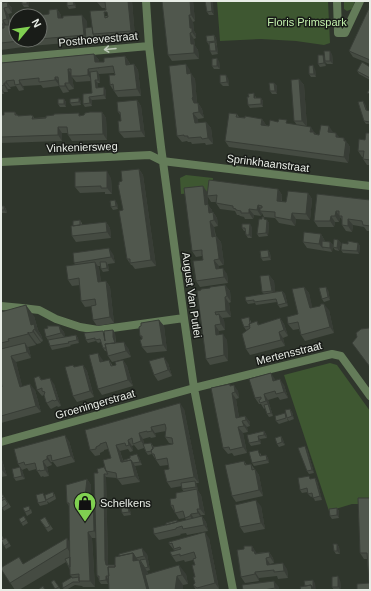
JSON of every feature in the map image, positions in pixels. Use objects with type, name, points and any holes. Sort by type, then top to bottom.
[{"type":"street","name":"August Van Putlei","points":[[146,1],[149,46],[162,161],[194,388],[233,590]]},
{"type":"street","points":[[337,1],[338,33],[345,33],[360,1]]},
{"type":"street","name":"Posthoevestraat","points":[[1,59],[149,46]]},
{"type":"street","name":"Vinkeniersweg","points":[[1,162],[112,158],[142,155],[150,155],[162,161]]},
{"type":"street","name":"Sprinkhaanstraat","points":[[162,161],[370,186]]},
{"type":"street","points":[[1,306],[39,310],[56,319],[80,327],[98,330],[184,318]]},
{"type":"street","name":"Mertensstraat","points":[[194,388],[332,354],[341,356],[370,396]]},
{"type":"street","name":"Groeningerstraat","points":[[1,442],[194,388]]},
{"type":"green space","name":"Floris Primspark","points":[[217,1],[328,1],[330,43],[324,45],[296,41],[261,39],[220,41]]},
{"type":"green space","points":[[344,1],[355,1],[352,9],[347,11],[344,9]]},
{"type":"green space","points":[[186,175],[213,178],[212,191],[181,194],[180,178]]},
{"type":"green space","points":[[330,363],[337,365],[370,411],[370,504],[352,504],[329,511],[284,375]]},
{"type":"building","points":[[1,1],[3,1],[3,3],[7,2],[8,7],[4,8],[7,19],[3,20],[4,24],[1,24]]},
{"type":"building","points":[[22,1],[27,1],[27,4],[22,4]]},
{"type":"building","points":[[67,1],[73,1],[74,5],[67,6]]},
{"type":"building","points":[[128,1],[131,31],[93,34],[90,11],[106,10],[105,2],[97,2]],"holes":[[[104,12],[107,12],[108,17],[105,18]]]},
{"type":"building","points":[[162,1],[190,1],[191,15],[189,15],[190,28],[192,28],[192,32],[190,33],[191,44],[194,44],[194,53],[168,55]]},
{"type":"building","points":[[205,1],[211,1],[212,11],[207,12]]},
{"type":"building","points":[[370,6],[370,60],[349,51]]},
{"type":"building","points":[[57,9],[58,18],[63,18],[63,16],[82,15],[84,35],[48,38],[49,10]]},
{"type":"building","points":[[4,25],[8,25],[8,42],[1,43],[1,28],[4,28]]},
{"type":"building","points":[[92,27],[95,37],[86,38],[85,28]]},
{"type":"building","points":[[214,35],[215,41],[207,42],[206,36]]},
{"type":"building","points":[[215,42],[216,51],[210,51],[209,43]]},
{"type":"building","points":[[324,51],[330,51],[330,61],[325,61]]},
{"type":"building","points":[[94,54],[95,62],[104,62],[104,58],[125,56],[126,65],[134,64],[137,89],[114,91],[113,84],[110,85],[109,75],[115,75],[113,66],[88,69],[88,75],[80,76],[71,76],[71,69],[68,69],[69,83],[65,83],[65,86],[59,86],[58,77],[55,77],[55,80],[39,82],[39,78],[19,80],[20,84],[15,85],[14,80],[6,81],[4,85],[1,86],[1,63]]},
{"type":"building","points":[[318,55],[323,55],[324,63],[318,64]]},
{"type":"building","points":[[217,58],[217,66],[212,66],[212,59]]},
{"type":"building","points":[[362,62],[370,67],[370,78],[357,71]]},
{"type":"building","points":[[186,64],[187,74],[191,73],[192,98],[194,103],[198,103],[199,112],[193,113],[195,123],[206,122],[208,138],[188,138],[188,136],[184,135],[177,136],[169,66]]},
{"type":"building","points":[[313,65],[314,74],[309,74],[309,66]]},
{"type":"building","points":[[97,71],[98,80],[95,80],[96,88],[104,87],[104,95],[89,97],[90,103],[83,104],[83,94],[92,93],[90,72]]},
{"type":"building","points":[[220,75],[226,75],[227,82],[220,83]]},
{"type":"building","points":[[299,79],[302,121],[294,121],[291,80]]},
{"type":"building","points":[[269,83],[274,83],[275,91],[270,91]]},
{"type":"building","points":[[254,93],[254,98],[261,98],[261,104],[248,105],[248,94]]},
{"type":"building","points":[[79,98],[79,102],[70,103],[70,99]]},
{"type":"building","points":[[58,99],[64,99],[64,104],[58,104]]},
{"type":"building","points":[[137,100],[141,131],[119,132],[118,121],[121,121],[117,102]]},
{"type":"building","points":[[363,101],[366,110],[370,111],[370,122],[364,121],[358,102]]},
{"type":"building","points":[[4,112],[15,112],[15,115],[18,116],[31,115],[33,116],[32,119],[46,118],[46,116],[54,114],[79,113],[79,116],[90,112],[102,112],[103,134],[68,135],[67,127],[58,127],[58,135],[1,137],[1,115],[4,115]]},
{"type":"building","points":[[229,113],[237,114],[236,117],[245,118],[245,116],[262,119],[261,125],[269,126],[270,120],[278,122],[279,119],[287,120],[286,123],[311,127],[310,132],[314,132],[314,134],[319,135],[321,125],[329,126],[328,132],[336,133],[336,137],[344,138],[344,141],[346,141],[344,157],[225,141]]},
{"type":"building","points":[[366,133],[370,133],[370,160],[363,159],[364,151],[358,151],[359,139],[365,140]]},
{"type":"building","points":[[139,169],[151,260],[130,263],[130,259],[127,259],[119,211],[123,210],[118,185],[119,182],[122,181],[121,171]]},
{"type":"building","points":[[107,171],[107,188],[101,188],[101,186],[75,187],[75,172]]},
{"type":"building","points":[[209,180],[278,189],[277,201],[286,202],[288,191],[308,193],[306,214],[292,213],[291,220],[275,217],[275,212],[260,211],[262,206],[258,205],[257,210],[249,209],[249,213],[241,213],[241,211],[233,208],[233,206],[216,203],[217,195],[207,196]]},
{"type":"building","points":[[203,186],[205,205],[208,204],[209,213],[213,212],[214,220],[210,221],[212,237],[216,236],[219,258],[214,260],[216,269],[223,268],[224,277],[196,281],[193,261],[203,260],[202,250],[192,251],[184,188]]},
{"type":"building","points":[[317,194],[370,200],[370,226],[363,225],[362,221],[348,219],[348,226],[342,225],[342,216],[339,216],[339,211],[336,211],[335,216],[331,216],[330,221],[314,221]]},
{"type":"building","points":[[115,200],[116,206],[111,207],[110,201]]},
{"type":"building","points":[[1,206],[4,206],[4,210],[1,210]]},
{"type":"building","points":[[262,217],[267,220],[266,233],[257,234],[259,219],[262,219]]},
{"type":"building","points":[[80,220],[80,225],[73,226],[73,221]]},
{"type":"building","points":[[106,222],[107,232],[72,236],[71,226]]},
{"type":"building","points":[[242,224],[250,224],[249,235],[246,235],[245,228],[242,228]]},
{"type":"building","points":[[304,232],[321,234],[319,244],[303,242]]},
{"type":"building","points":[[334,239],[338,240],[337,248],[333,247]]},
{"type":"building","points":[[322,241],[330,242],[330,248],[322,247]]},
{"type":"building","points":[[348,241],[358,243],[357,251],[341,250],[342,243],[348,244]]},
{"type":"building","points":[[109,248],[111,257],[74,263],[73,253]]},
{"type":"building","points":[[268,250],[269,257],[261,258],[260,251]]},
{"type":"building","points":[[95,262],[98,282],[106,281],[110,317],[93,320],[91,306],[96,305],[95,299],[81,301],[79,278],[68,280],[66,266]]},
{"type":"building","points":[[100,262],[106,262],[107,268],[101,269]]},
{"type":"building","points":[[269,275],[272,291],[262,292],[260,276]]},
{"type":"building","points":[[225,285],[227,296],[225,297],[226,311],[215,312],[216,315],[219,314],[221,324],[215,325],[216,335],[223,334],[224,355],[206,359],[197,291]]},
{"type":"building","points":[[304,287],[310,308],[324,304],[330,327],[301,335],[298,322],[288,324],[287,317],[298,314],[292,289]]},
{"type":"building","points":[[326,287],[328,297],[322,299],[319,288]]},
{"type":"building","points":[[282,291],[286,303],[278,305],[276,299],[254,302],[254,300],[246,301],[245,297]]},
{"type":"building","points":[[26,305],[31,325],[34,324],[35,329],[33,332],[28,332],[28,334],[8,339],[9,341],[1,343],[1,312]]},
{"type":"building","points":[[249,317],[250,326],[244,327],[241,319]]},
{"type":"building","points":[[280,318],[284,330],[279,332],[281,340],[246,349],[242,334],[250,328],[249,324],[257,321],[258,325]]},
{"type":"building","points":[[159,320],[163,345],[142,347],[140,340],[142,339],[142,336],[140,336],[139,327],[141,326],[141,323]]},
{"type":"building","points":[[47,326],[59,326],[61,333],[46,337],[44,329],[48,328]]},
{"type":"building","points":[[369,328],[370,367],[352,343],[357,337],[356,333],[361,329]]},
{"type":"building","points":[[113,330],[115,343],[105,344],[106,348],[103,348],[100,339],[95,340],[95,338],[86,340],[84,333],[103,331],[105,341],[104,331]]},
{"type":"building","points":[[76,335],[77,340],[68,342],[69,343],[50,346],[48,340]]},
{"type":"building","points":[[124,342],[126,351],[108,356],[105,344]]},
{"type":"building","points":[[25,343],[27,352],[11,356],[20,387],[30,384],[36,406],[1,416],[1,349]]},
{"type":"building","points":[[98,353],[100,362],[109,360],[111,366],[116,365],[115,362],[123,360],[128,380],[98,389],[89,355]]},
{"type":"building","points":[[164,357],[168,370],[154,375],[149,361]]},
{"type":"building","points":[[73,365],[74,367],[83,365],[90,391],[73,396],[65,367]]},
{"type":"building","points":[[271,373],[273,381],[280,379],[284,392],[276,394],[275,391],[264,394],[266,401],[260,403],[259,400],[261,397],[255,398],[249,379]]},
{"type":"building","points":[[39,376],[41,380],[50,378],[57,400],[47,403],[44,395],[45,392],[42,391],[42,388],[37,390],[34,378]]},
{"type":"building","points":[[230,384],[230,386],[234,385],[235,392],[232,393],[236,418],[245,416],[246,420],[242,421],[244,426],[238,427],[243,447],[230,450],[229,447],[223,448],[211,388]]},
{"type":"building","points":[[180,403],[194,477],[167,482],[164,470],[169,469],[167,458],[156,460],[151,450],[153,447],[173,444],[172,438],[165,437],[165,424],[151,427],[152,431],[139,433],[141,441],[133,444],[132,438],[128,440],[129,445],[126,446],[125,443],[116,445],[121,462],[131,460],[135,476],[117,479],[116,473],[106,471],[103,460],[111,458],[106,442],[100,444],[96,447],[96,449],[90,450],[85,430]]},
{"type":"building","points":[[268,404],[271,413],[267,414],[264,405]]},
{"type":"building","points":[[290,409],[292,416],[287,418],[285,410]]},
{"type":"building","points":[[285,413],[286,418],[276,421],[275,416]]},
{"type":"building","points":[[264,431],[264,435],[258,436],[259,441],[249,443],[247,435]]},
{"type":"building","points":[[65,435],[71,456],[52,461],[51,455],[47,456],[47,459],[43,461],[45,470],[40,471],[37,471],[35,463],[25,465],[24,462],[18,464],[14,449]]},
{"type":"building","points":[[281,436],[282,442],[277,444],[275,438]]},
{"type":"building","points":[[151,443],[153,449],[151,450],[152,451],[146,452],[143,444]]},
{"type":"building","points":[[305,446],[312,470],[307,471],[298,448]]},
{"type":"building","points":[[258,450],[260,456],[266,455],[267,460],[252,463],[249,452]]},
{"type":"building","points":[[137,454],[140,462],[133,463],[131,460],[122,462],[130,458],[130,456]]},
{"type":"building","points":[[244,461],[245,465],[251,464],[252,470],[255,469],[259,490],[232,496],[225,465]]},
{"type":"building","points":[[20,467],[22,476],[14,478],[12,469]]},
{"type":"building","points":[[104,467],[108,474],[104,474],[105,560],[106,565],[115,565],[115,567],[108,567],[109,576],[106,576],[106,580],[99,581],[99,576],[97,576],[94,473],[98,473],[97,469]]},
{"type":"building","points":[[309,476],[310,479],[315,478],[320,496],[313,498],[312,493],[308,494],[307,488],[300,490],[298,478]]},
{"type":"building","name":"Schelkens","points":[[87,479],[85,497],[93,496],[94,531],[88,532],[90,581],[79,581],[79,574],[70,575],[69,503],[67,503],[66,485]]},
{"type":"building","points":[[195,481],[196,487],[182,489],[181,483]]},
{"type":"building","points":[[197,489],[200,509],[197,509],[198,513],[191,514],[185,518],[183,511],[175,513],[173,505],[171,506],[170,499],[176,498],[176,493]]},
{"type":"building","points":[[53,492],[54,496],[46,500],[45,495]]},
{"type":"building","points":[[43,493],[46,501],[38,503],[36,495]]},
{"type":"building","points":[[358,498],[370,498],[370,590],[357,590],[357,584],[369,583],[367,553],[360,553]]},
{"type":"building","points":[[5,499],[8,504],[2,508],[1,501]]},
{"type":"building","points":[[256,500],[261,523],[240,527],[235,505]]},
{"type":"building","points":[[29,506],[30,510],[25,512],[23,508]]},
{"type":"building","points":[[128,507],[129,512],[122,513],[121,508]]},
{"type":"building","points":[[337,508],[337,515],[330,516],[329,509]]},
{"type":"building","points":[[24,516],[26,520],[21,523],[19,519]]},
{"type":"building","points":[[202,516],[204,525],[183,529],[182,526],[176,529],[154,534],[153,528]]},
{"type":"building","points":[[45,517],[50,526],[46,528],[40,520]]},
{"type":"building","points":[[177,520],[177,522],[166,525],[166,523]]},
{"type":"building","points":[[205,532],[215,583],[197,588],[193,585],[195,583],[193,577],[195,577],[192,565],[195,565],[193,559],[196,558],[194,552],[180,556],[180,554],[172,556],[170,552],[181,549],[180,547],[174,549],[172,543],[169,544],[169,542]]},
{"type":"building","points":[[6,538],[9,543],[4,546],[1,540]]},
{"type":"building","points":[[67,538],[67,548],[10,583],[1,569],[19,557],[23,564]]},
{"type":"building","points":[[333,544],[337,544],[337,551],[334,551]]},
{"type":"building","points":[[244,546],[252,546],[252,551],[254,551],[255,554],[269,552],[270,557],[266,558],[267,565],[283,563],[284,571],[274,572],[274,570],[255,572],[255,574],[241,577],[237,550],[244,549]]},
{"type":"building","points":[[142,548],[144,556],[136,558],[133,553],[119,556],[119,554]]},
{"type":"building","points":[[133,553],[133,561],[139,560],[147,590],[109,590],[108,567],[115,567],[115,557]]},
{"type":"building","points":[[70,557],[70,567],[69,567],[65,559]]},
{"type":"building","points":[[146,559],[148,567],[145,568],[140,560]]},
{"type":"building","points":[[179,565],[182,575],[177,576],[175,590],[149,590],[145,575]]},
{"type":"building","points":[[338,576],[338,587],[332,587],[332,577]]},
{"type":"building","points":[[72,577],[79,577],[80,582],[73,582],[63,588],[62,583]]},
{"type":"building","points":[[54,580],[59,587],[55,589],[51,582]]},
{"type":"building","points":[[313,580],[313,588],[311,585],[305,586],[304,581]]},
{"type":"building","points":[[274,581],[275,588],[264,590],[243,590],[242,585]]},
{"type":"building","points":[[311,585],[312,590],[301,590],[300,587]]},
{"type":"building","points":[[43,586],[45,590],[39,590],[39,589]]},
{"type":"place","name":"Schelkens","points":[[85,522]]}]
